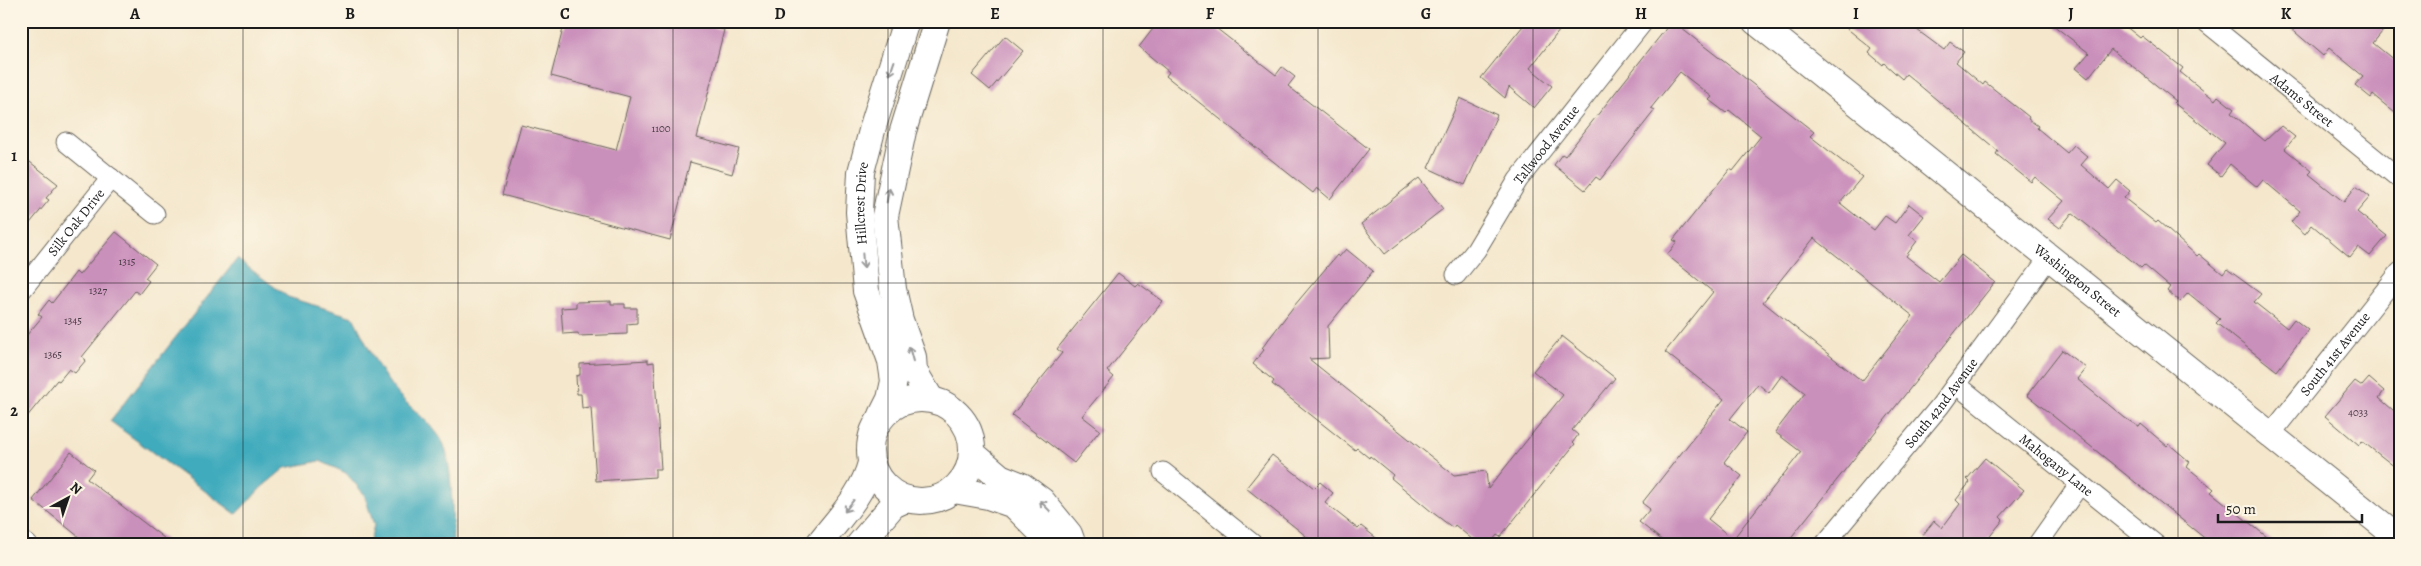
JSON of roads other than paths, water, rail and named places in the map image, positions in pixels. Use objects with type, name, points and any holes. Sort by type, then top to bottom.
[{"type":"street","name":"Hillcrest Drive","points":[[871,464],[870,446],[873,430],[890,399],[894,381],[891,361],[866,292],[859,212],[861,172],[874,122],[906,21]]},
{"type":"street","name":"Hillcrest Drive","points":[[930,398],[914,371],[913,357],[900,320],[893,289],[885,216],[903,131],[937,21]]},
{"type":"street","name":"Tallwood Avenue","points":[[1456,275],[1476,250],[1518,180],[1644,21]]},
{"type":"street","name":"Washington Street","points":[[1755,21],[2400,539]]},
{"type":"street","name":"Adams Street","points":[[2205,21],[2400,179]]},
{"type":"street","points":[[66,142],[155,214]]},
{"type":"street","name":"Silk Oak Drive","points":[[21,291],[111,178]]},
{"type":"street","name":"South 42nd Avenue","points":[[1824,545],[1956,384],[2050,256]]},
{"type":"street","name":"South 41st Avenue","points":[[2270,435],[2400,272]]},
{"type":"street","name":"Mahogany Lane","points":[[1956,384],[2156,545]]},
{"type":"street","points":[[871,464],[879,479],[891,491],[906,499],[922,501],[939,498],[954,490],[965,478],[972,462],[973,446],[969,429],[960,415],[946,404],[930,398],[912,398],[896,404],[882,415]]},
{"type":"street","points":[[972,454],[1000,477],[1022,486],[1042,501],[1069,534],[1073,545]]},
{"type":"street","points":[[818,545],[867,480],[871,464]]},
{"type":"street","points":[[1163,472],[1254,545]]},
{"type":"street","points":[[2037,545],[2080,484]]},
{"type":"street","points":[[954,490],[988,496],[1014,505],[1054,545]]},
{"type":"street","points":[[858,545],[893,505],[906,499]]},
{"type":"street","points":[[21,540],[28,545]]},
{"type":"water","points":[[237,259],[288,297],[353,317],[384,376],[403,400],[441,438],[447,455],[451,480],[453,545],[369,545],[374,525],[364,494],[346,473],[320,461],[285,468],[262,487],[236,514],[110,421]]}]
